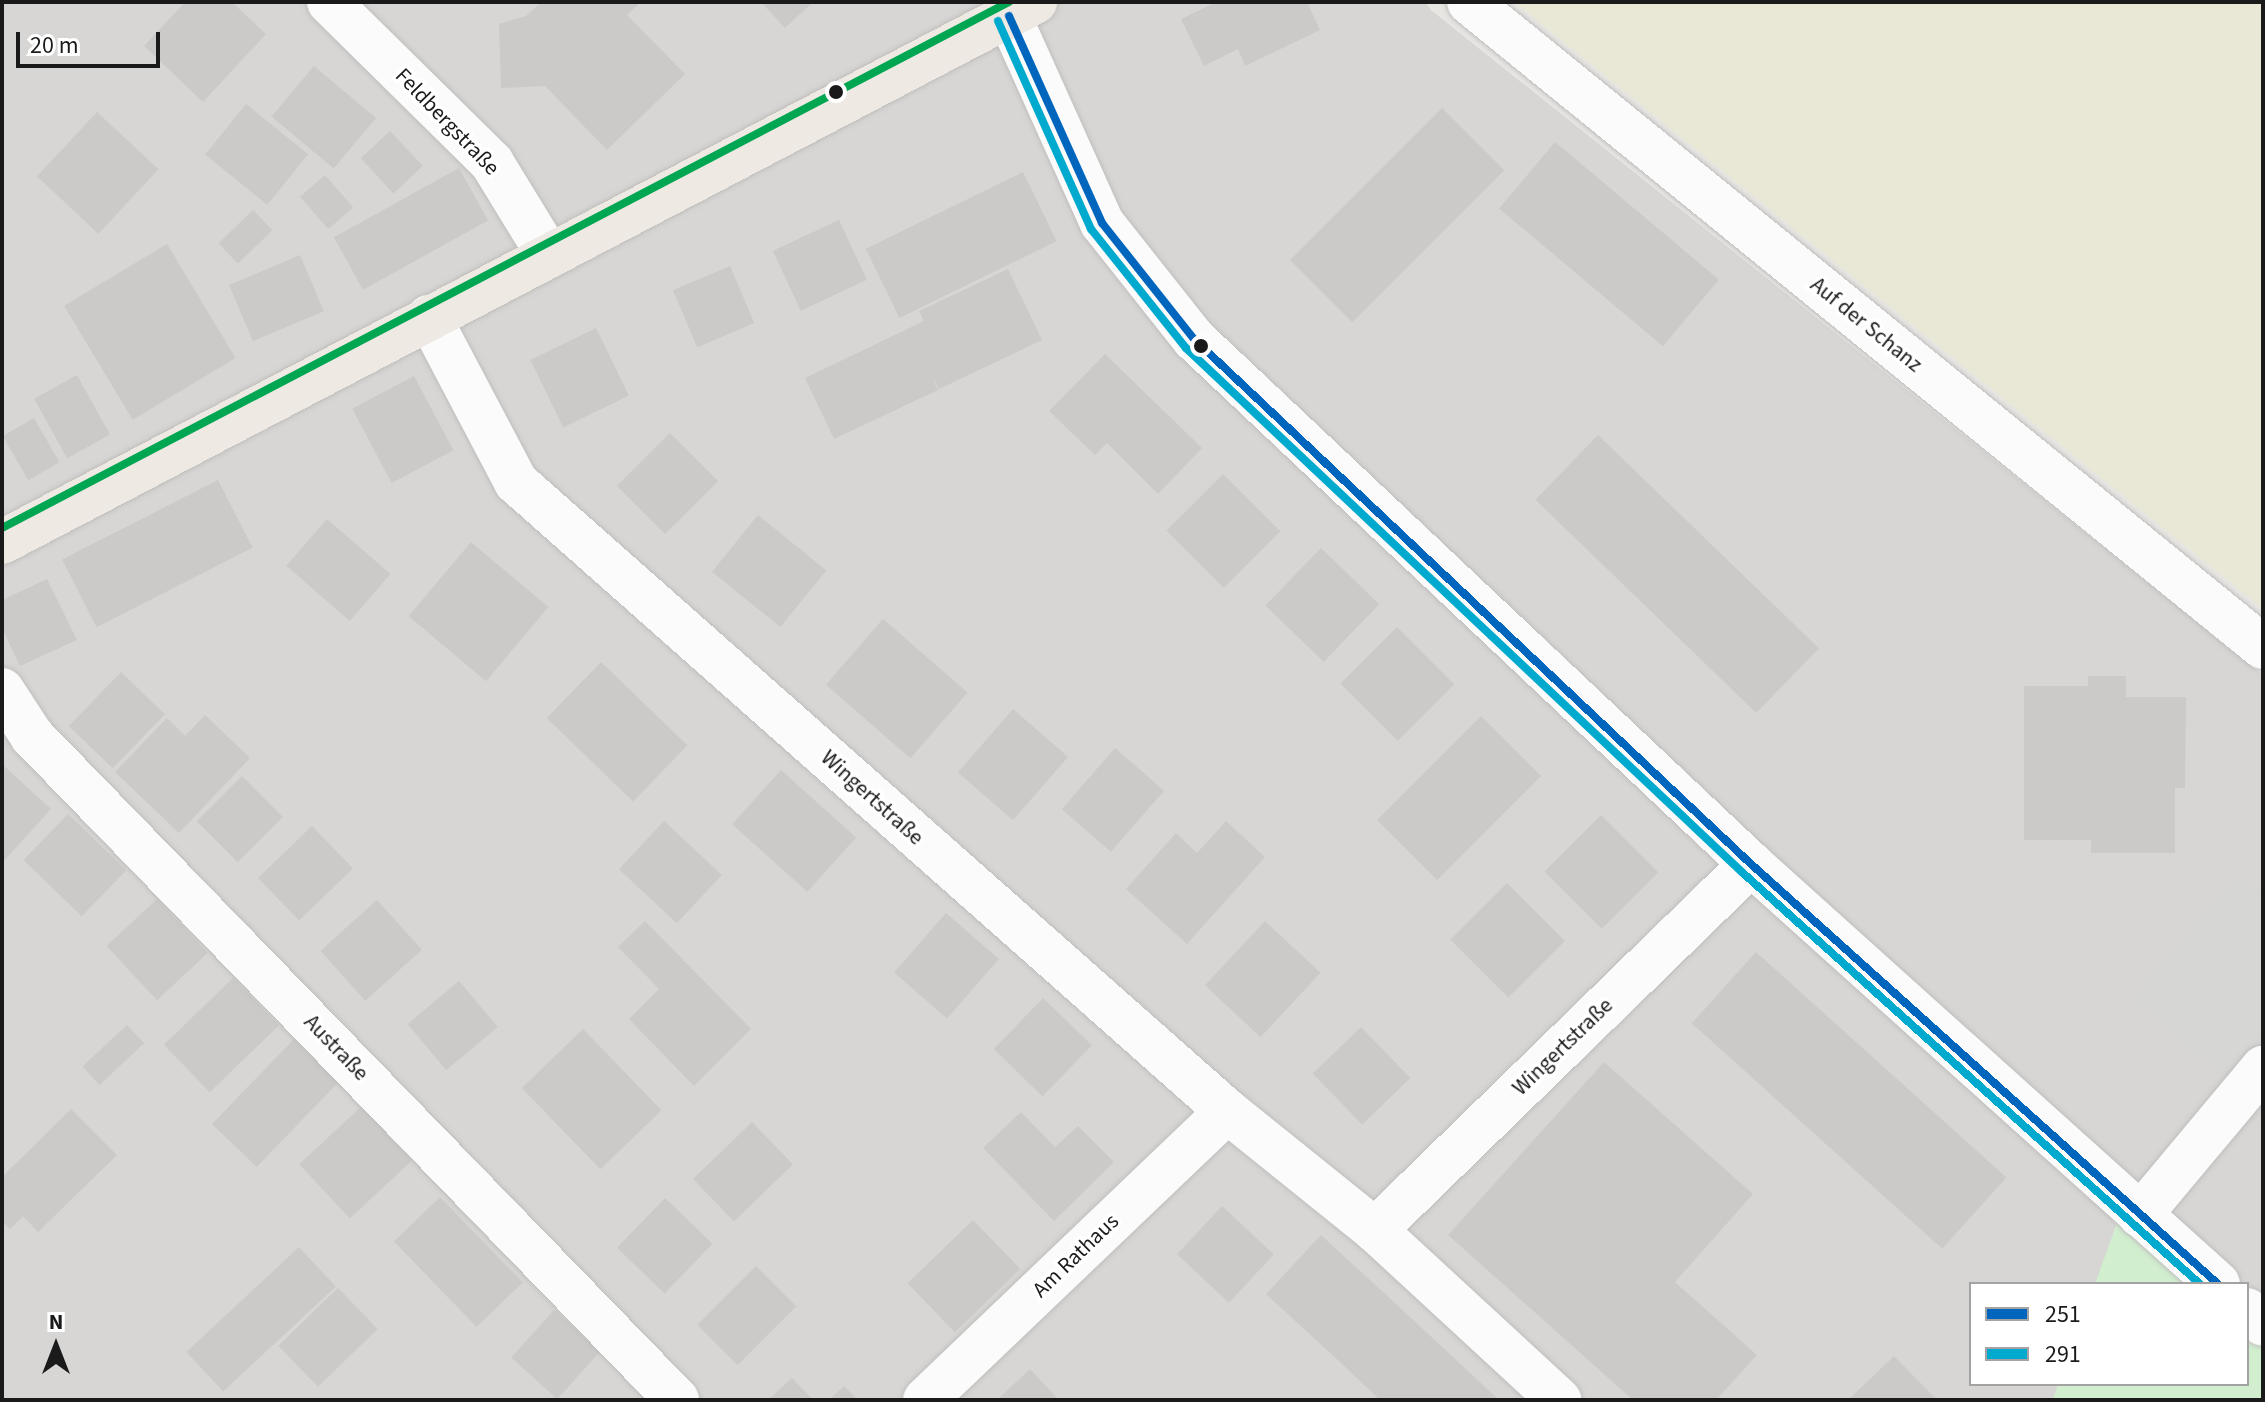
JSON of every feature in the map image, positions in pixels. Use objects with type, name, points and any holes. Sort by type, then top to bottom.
[{"type":"main road","points":[[2,542],[1022,9]]},
{"type":"street","name":"Feldbergstraße","points":[[329,2],[492,163],[549,256]]},
{"type":"street","name":"Auf der Schanz","points":[[1469,2],[2263,647]]},
{"type":"street","points":[[1022,9],[1102,223],[1194,339],[1751,864],[2216,1282]]},
{"type":"street","name":"Wingertstraße","points":[[429,317],[516,482],[1227,1111],[1375,1230],[1559,1400]]},
{"type":"street","name":"Austraße","points":[[2,690],[32,736],[677,1400]]},
{"type":"street","name":"Wingertstraße","points":[[1375,1230],[1751,864]]},
{"type":"street","points":[[2140,1215],[2263,1068]]},
{"type":"street","name":"Am Rathaus","points":[[925,1400],[1227,1111]]},
{"type":"shaded area","points":[[2,2],[1425,2],[1431,10],[2263,675],[2263,1400],[2,1400]]},
{"type":"shaded area","points":[[2238,874],[2263,895],[2260,1107],[2132,998]]},
{"type":"green space","points":[[1514,2],[2263,2],[2263,609]]},
{"type":"green space","points":[[2123,1206],[2210,1282],[2096,1282]]},
{"type":"green space","points":[[2249,1317],[2263,1329],[2263,1400],[2053,1400],[2057,1386],[2249,1386]]},
{"type":"building","points":[[185,2],[232,2],[266,34],[203,102],[144,46]]},
{"type":"building","points":[[541,2],[641,2],[627,15],[685,74],[607,150],[545,86],[501,88],[499,24],[526,16]]},
{"type":"building","points":[[761,2],[813,2],[785,28]]},
{"type":"building","points":[[1216,2],[1307,2],[1320,30],[1245,66],[1238,49],[1204,66],[1181,19]]},
{"type":"building","points":[[314,66],[376,118],[334,169],[272,117]]},
{"type":"building","points":[[246,104],[308,154],[267,205],[205,155]]},
{"type":"building","points":[[1442,108],[1504,170],[1352,322],[1290,260]]},
{"type":"building","points":[[97,112],[158,169],[98,234],[37,176]]},
{"type":"building","points":[[390,131],[423,166],[393,193],[361,158]]},
{"type":"building","points":[[1555,142],[1719,280],[1663,346],[1499,209]]},
{"type":"building","points":[[459,168],[488,220],[363,290],[334,237]]},
{"type":"building","points":[[1023,172],[1057,241],[899,318],[866,249]]},
{"type":"building","points":[[325,175],[353,207],[328,229],[300,197]]},
{"type":"building","points":[[253,210],[272,230],[238,263],[218,243]]},
{"type":"building","points":[[839,220],[867,280],[801,311],[773,251]]},
{"type":"building","points":[[167,244],[236,358],[133,420],[64,306]]},
{"type":"building","points":[[300,255],[324,311],[253,341],[229,285]]},
{"type":"building","points":[[730,266],[754,323],[697,347],[673,290]]},
{"type":"building","points":[[1008,269],[1042,340],[939,389],[932,376],[938,390],[834,439],[805,378],[924,321],[919,311]]},
{"type":"building","points":[[596,328],[629,395],[563,427],[530,360]]},
{"type":"building","points":[[1105,354],[1202,448],[1158,494],[1107,443],[1095,455],[1049,411]]},
{"type":"building","points":[[77,375],[110,434],[67,458],[34,399]]},
{"type":"building","points":[[414,376],[453,450],[392,483],[352,409]]},
{"type":"building","points":[[34,418],[60,462],[28,480],[3,436]]},
{"type":"building","points":[[670,433],[718,481],[665,534],[617,486]]},
{"type":"building","points":[[1598,435],[1819,648],[1756,713],[1535,500]]},
{"type":"building","points":[[1223,474],[1280,531],[1224,588],[1166,531]]},
{"type":"building","points":[[218,480],[253,548],[97,627],[62,559]]},
{"type":"building","points":[[758,515],[826,570],[780,627],[712,572]]},
{"type":"building","points":[[327,519],[390,574],[350,621],[286,566]]},
{"type":"building","points":[[471,542],[548,607],[486,681],[409,616]]},
{"type":"building","points":[[1321,548],[1379,604],[1324,662],[1265,606]]},
{"type":"building","points":[[47,579],[77,640],[20,666],[2,628],[2,600]]},
{"type":"building","points":[[883,619],[968,692],[910,758],[826,685]]},
{"type":"building","points":[[1397,627],[1454,684],[1398,741],[1340,684]]},
{"type":"building","points":[[601,662],[687,745],[633,801],[547,718]]},
{"type":"building","points":[[121,672],[165,714],[113,768],[69,726]]},
{"type":"building","points":[[2088,676],[2126,676],[2126,697],[2186,697],[2185,788],[2175,788],[2175,853],[2091,853],[2091,840],[2024,840],[2024,686],[2088,686]]},
{"type":"building","points":[[1013,709],[1068,757],[1013,820],[958,772]]},
{"type":"building","points":[[205,715],[250,758],[179,833],[115,772],[167,718],[185,736]]},
{"type":"building","points":[[1481,716],[1541,776],[1437,880],[1377,820]]},
{"type":"building","points":[[1115,748],[1164,791],[1111,852],[1062,809]]},
{"type":"building","points":[[2,764],[51,809],[2,863]]},
{"type":"building","points":[[781,770],[856,838],[807,892],[732,824]]},
{"type":"building","points":[[242,776],[283,817],[238,862],[197,821]]},
{"type":"building","points":[[68,814],[126,870],[82,916],[24,860]]},
{"type":"building","points":[[1601,815],[1658,872],[1602,929],[1544,872]]},
{"type":"building","points":[[664,821],[722,875],[677,923],[619,869]]},
{"type":"building","points":[[1226,821],[1265,857],[1187,944],[1126,889],[1176,833],[1197,853]]},
{"type":"building","points":[[312,826],[353,868],[299,921],[258,878]]},
{"type":"building","points":[[1507,883],[1565,941],[1508,998],[1450,940]]},
{"type":"building","points":[[157,899],[207,953],[157,1000],[107,946]]},
{"type":"building","points":[[377,900],[422,950],[365,1001],[321,951]]},
{"type":"building","points":[[946,913],[999,959],[947,1019],[894,973]]},
{"type":"building","points":[[645,921],[751,1029],[694,1086],[629,1019],[659,989],[618,947]]},
{"type":"building","points":[[1265,921],[1321,973],[1261,1037],[1205,985]]},
{"type":"building","points":[[1756,952],[2006,1177],[1942,1249],[1692,1023]]},
{"type":"building","points":[[233,978],[279,1025],[210,1092],[164,1045]]},
{"type":"building","points":[[459,981],[498,1027],[446,1070],[408,1024]]},
{"type":"building","points":[[1043,998],[1092,1045],[1043,1096],[994,1049]]},
{"type":"building","points":[[127,1025],[144,1043],[99,1085],[82,1067]]},
{"type":"building","points":[[1361,1027],[1410,1078],[1362,1125],[1313,1074]]},
{"type":"building","points":[[583,1029],[661,1110],[600,1169],[522,1088]]},
{"type":"building","points":[[294,1039],[339,1082],[257,1167],[212,1124]]},
{"type":"building","points":[[1604,1062],[1753,1194],[1675,1282],[1757,1355],[1716,1400],[1633,1400],[1448,1235]]},
{"type":"building","points":[[363,1105],[413,1159],[350,1218],[299,1164]]},
{"type":"building","points":[[71,1109],[117,1155],[38,1232],[23,1216],[10,1229],[2,1221],[2,1177]]},
{"type":"building","points":[[1021,1112],[1055,1147],[1078,1126],[1114,1162],[1054,1221],[983,1148]]},
{"type":"building","points":[[752,1122],[793,1164],[734,1221],[693,1179]]},
{"type":"building","points":[[440,1197],[523,1283],[477,1327],[394,1241]]},
{"type":"building","points":[[665,1198],[712,1244],[665,1293],[617,1248]]},
{"type":"building","points":[[1222,1206],[1274,1254],[1229,1303],[1177,1254]]},
{"type":"building","points":[[973,1220],[1020,1269],[955,1332],[908,1283]]},
{"type":"building","points":[[1321,1235],[1499,1400],[1380,1400],[1266,1294]]},
{"type":"building","points":[[299,1247],[336,1286],[223,1392],[186,1352]]},
{"type":"building","points":[[756,1266],[796,1306],[738,1365],[697,1325]]},
{"type":"building","points":[[338,1288],[378,1329],[318,1387],[278,1346]]},
{"type":"building","points":[[554,1310],[600,1351],[557,1399],[511,1358]]},
{"type":"building","points":[[1894,1356],[1937,1400],[1848,1400]]},
{"type":"building","points":[[1030,1369],[1059,1400],[997,1400]]},
{"type":"building","points":[[792,1378],[813,1400],[768,1400]]},
{"type":"building","points":[[844,1386],[858,1400],[829,1400]]},
{"type":"transit line","points":[[2,528],[1009,2]]},
{"type":"transit line","name":"251","points":[[1009,16],[1102,223],[1194,339],[1751,864],[2216,1282]]},
{"type":"transit line","name":"291","points":[[998,21],[1091,229],[1186,348],[1743,873],[2198,1282]]}]
